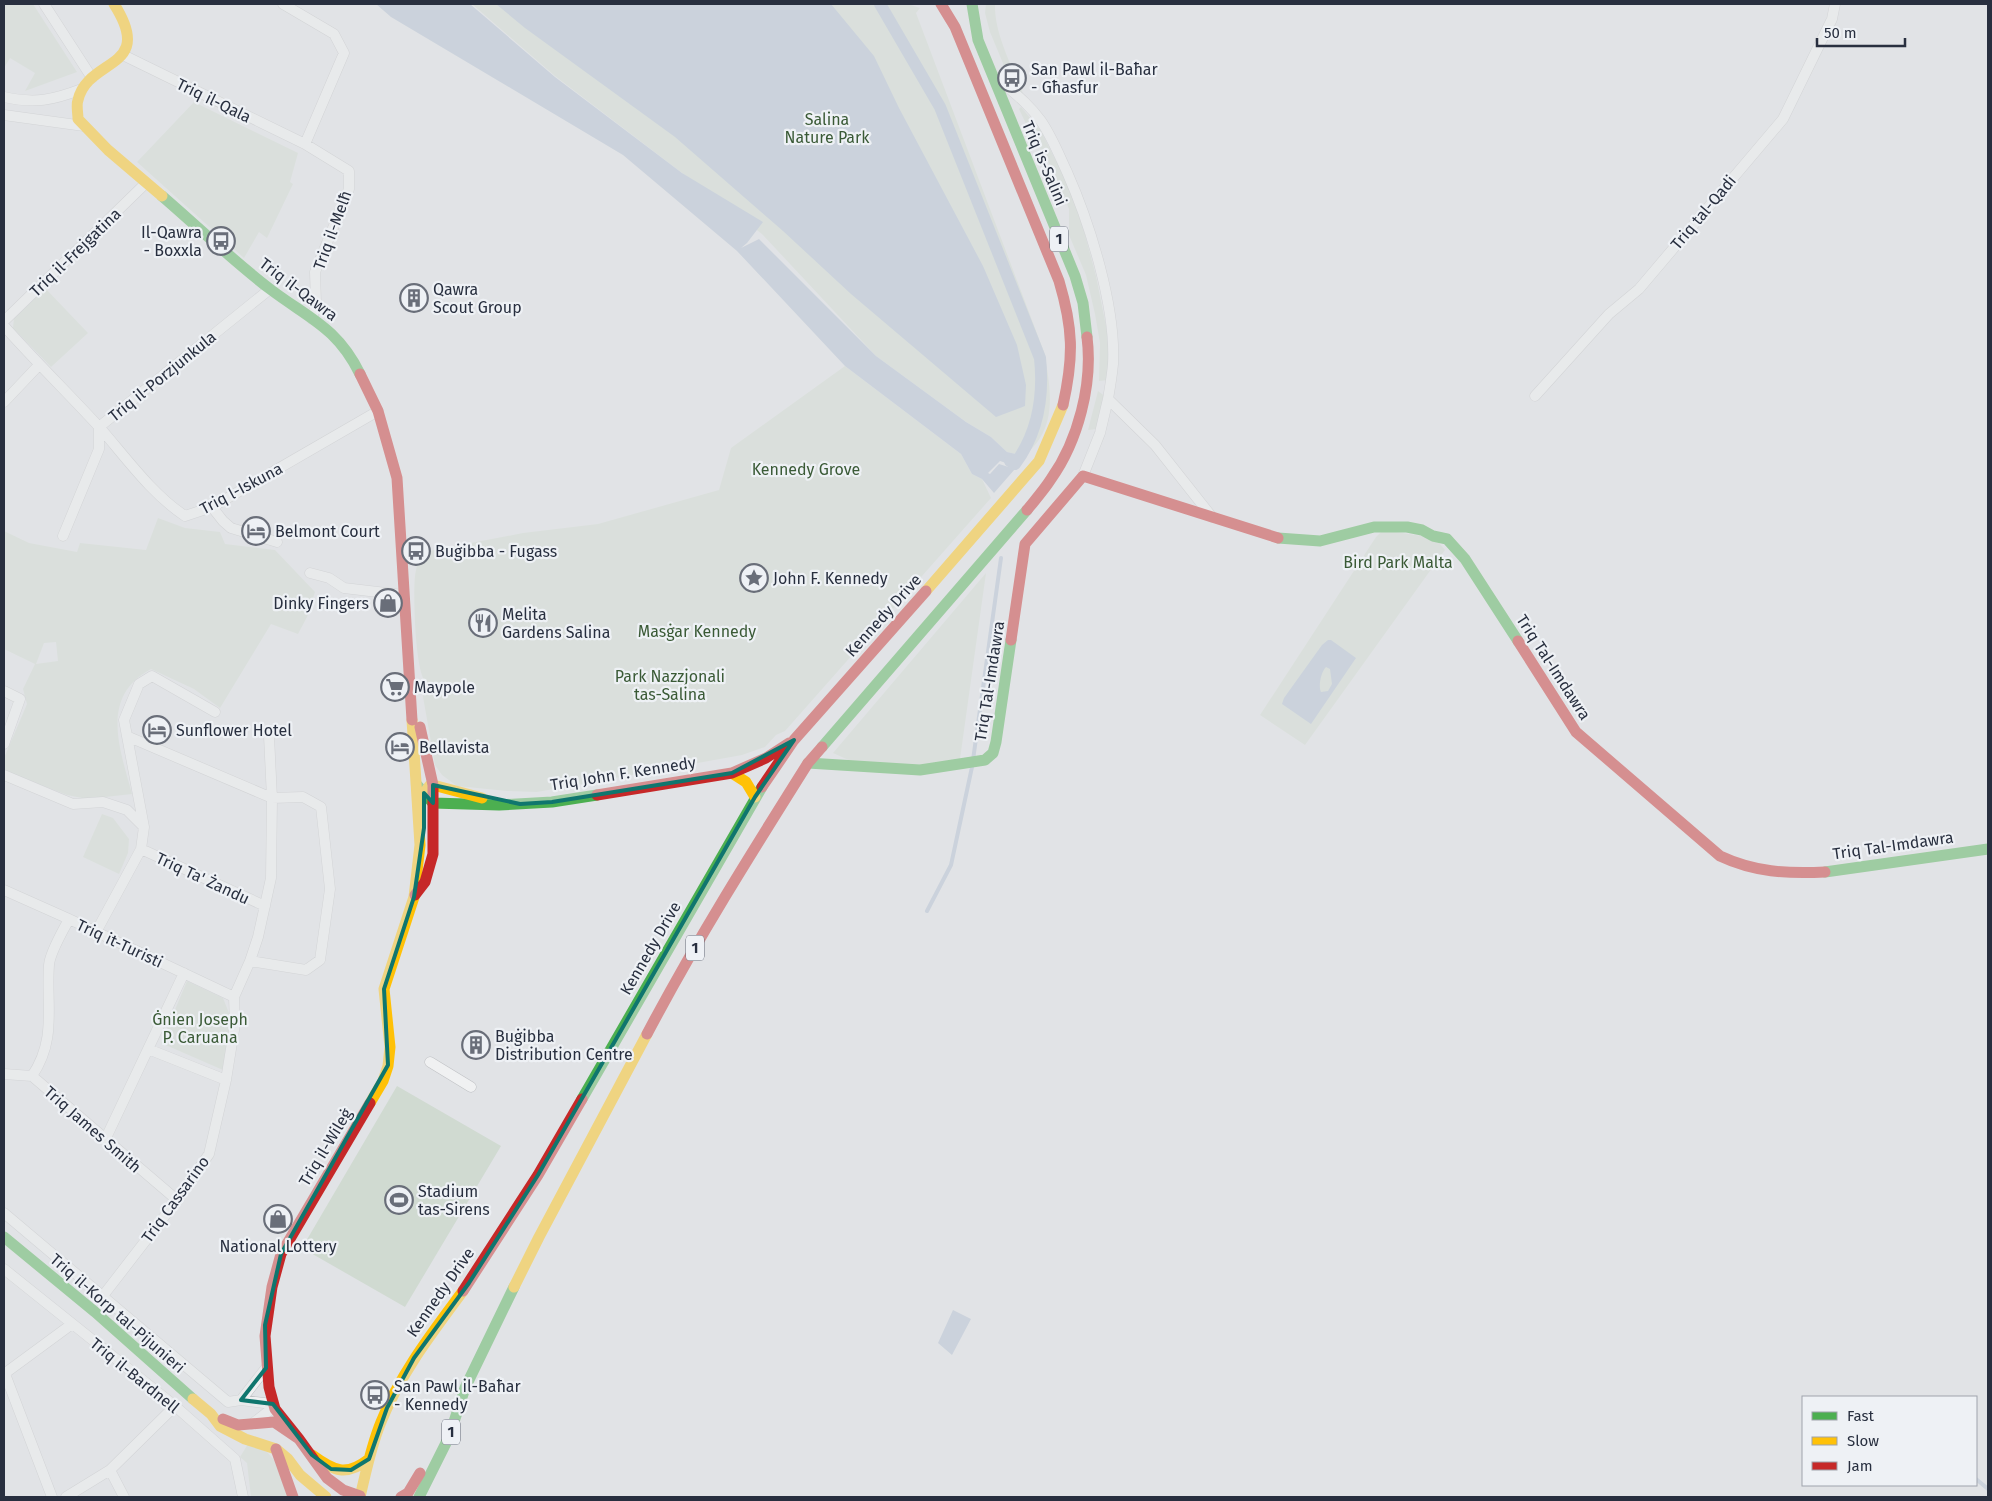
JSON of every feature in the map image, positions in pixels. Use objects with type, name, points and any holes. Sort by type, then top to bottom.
[{"type":"main road","points":[[84,126],[78,119],[77,101],[82,89],[92,78],[123,55],[128,37],[121,15],[114,4]]},
{"type":"main road","name":"Triq is-Salini","points":[[941,4],[955,27],[989,108],[1059,280],[1067,309],[1071,336],[1070,375],[1062,408],[1039,461]]},
{"type":"main road","name":"Triq is-Salini","points":[[808,763],[1025,513],[1052,478],[1074,435],[1084,402],[1090,358],[1083,303],[1075,276],[991,73],[974,24],[972,4]]},
{"type":"main road","name":"Triq il-Qawra","points":[[84,126],[146,183],[270,289],[327,328],[353,359],[378,410],[397,478],[403,595],[411,683]]},
{"type":"main road","name":"Kennedy Drive","points":[[360,1497],[369,1460],[387,1408],[414,1358],[469,1282],[538,1175],[755,797],[794,740],[999,509],[1039,461]]},
{"type":"main road","name":"Triq Tal-Imdawra","points":[[808,763],[920,770],[981,762],[989,759],[995,750],[1025,544],[1083,476],[1283,540],[1320,541],[1374,527],[1394,526],[1422,530],[1433,536],[1447,539],[1465,559],[1576,732],[1720,856],[1730,862],[1768,872],[1799,872],[1868,866],[1988,848]]},
{"type":"main road","name":"Triq il-Wileġ","points":[[293,1497],[276,1449],[274,1411],[266,1368],[265,1325],[270,1285],[281,1254],[382,1081],[388,1065],[388,1042],[383,1004],[384,989],[414,897],[425,788],[411,683]]},
{"type":"main road","name":"Triq il-Wileġ","points":[[411,683],[425,788],[433,803],[433,854],[425,882],[414,897]]},
{"type":"main road","name":"Triq John F. Kennedy","points":[[433,803],[520,804],[552,802],[732,773],[766,758],[794,740]]},
{"type":"main road","name":"1","points":[[419,1497],[449,1436],[465,1388],[476,1364],[539,1237],[672,986],[725,896],[808,763]]},
{"type":"main road","points":[[732,773],[743,777],[749,783],[755,797]]},
{"type":"main road","name":"Triq John F. Kennedy","points":[[425,788],[520,804]]},
{"type":"main road","name":"Triq il-Korp tal-Pijunieri","points":[[4,1236],[95,1312],[211,1414],[220,1426],[245,1439],[276,1449]]},
{"type":"main road","points":[[401,1497],[408,1493],[425,1466],[476,1364]]},
{"type":"main road","points":[[274,1411],[312,1455],[327,1478],[343,1490],[360,1497]]},
{"type":"main road","name":"Triq il-Korp tal-Pijunieri","points":[[211,1414],[238,1426],[251,1425],[274,1411]]},
{"type":"main road","points":[[276,1449],[288,1459],[300,1475],[326,1497]]},
{"type":"main road","points":[[312,1455],[331,1469],[340,1470],[359,1468],[369,1460]]},
{"type":"street","points":[[44,4],[92,78]]},
{"type":"street","points":[[282,4],[334,34],[344,53],[305,144]]},
{"type":"street","name":"Triq tal-Qadi","points":[[1535,396],[1610,314],[1639,289],[1783,119],[1832,19],[1835,4]]},
{"type":"street","name":"Triq il-Qala","points":[[123,55],[305,144]]},
{"type":"street","name":"Triq Tal-Imdawra","points":[[991,73],[1026,104],[1049,134],[1082,208],[1104,284],[1112,330],[1113,364],[1108,399],[1100,433],[1083,476]]},
{"type":"street","points":[[4,97],[21,101],[37,101],[54,99],[82,89]]},
{"type":"street","points":[[4,115],[84,126]]},
{"type":"street","name":"Triq il-Melħ","points":[[305,144],[349,171],[349,190],[315,272],[316,304],[312,319]]},
{"type":"street","name":"Triq il-Frejgatina","points":[[4,321],[146,183]]},
{"type":"street","name":"Triq il-Porzjunkula","points":[[63,536],[99,449],[99,427],[270,289]]},
{"type":"street","points":[[4,326],[99,427]]},
{"type":"street","points":[[4,402],[39,365]]},
{"type":"street","points":[[1108,399],[1155,445],[1212,517]]},
{"type":"street","name":"Triq l-Iskuna","points":[[99,427],[168,505],[185,516],[212,507],[378,410]]},
{"type":"street","points":[[212,507],[231,528],[277,542]]},
{"type":"street","points":[[310,573],[329,578],[344,588],[403,595]]},
{"type":"street","points":[[96,932],[141,849],[144,827],[129,737],[124,720],[140,684],[152,676],[215,712]]},
{"type":"street","points":[[4,691],[20,699],[4,744]]},
{"type":"street","name":"Triq Cassarino","points":[[102,1297],[209,1154],[226,1080],[235,1024],[234,997],[250,960],[271,878],[272,798],[269,736]]},
{"type":"street","points":[[129,737],[272,798],[303,797],[321,807],[330,889],[320,960],[306,970],[250,960]]},
{"type":"street","points":[[4,775],[73,804],[103,802],[127,810],[144,827]]},
{"type":"street","name":"Triq Ta' Żandu","points":[[141,849],[265,906]]},
{"type":"street","name":"Triq it-Turisti","points":[[4,890],[234,997]]},
{"type":"street","points":[[32,1076],[40,1064],[49,1033],[49,962],[69,919]]},
{"type":"street","points":[[105,1140],[184,973]]},
{"type":"street","points":[[148,1049],[226,1080]]},
{"type":"street","points":[[430,1062],[471,1087]]},
{"type":"street","name":"Triq James Smith","points":[[4,1074],[32,1076],[176,1200]]},
{"type":"street","points":[[4,1212],[228,1402],[241,1400],[274,1411]]},
{"type":"street","name":"Triq il-Bardnell","points":[[4,1269],[175,1406],[235,1459],[243,1497]]},
{"type":"street","points":[[52,1497],[4,1374],[72,1324]]},
{"type":"street","points":[[241,1400],[266,1368]]},
{"type":"street","points":[[66,1497],[110,1470],[175,1406]]},
{"type":"street","points":[[110,1470],[124,1497]]},
{"type":"highlighted area","points":[[794,740],[755,797],[538,1175],[469,1283],[414,1358],[387,1408],[369,1459],[351,1470],[331,1469],[312,1455],[273,1404],[241,1400],[266,1368],[265,1325],[281,1254],[388,1065],[384,989],[414,897],[424,828],[424,793],[433,803],[433,785],[520,804],[552,802],[732,773]]},
{"type":"green space","points":[[4,4],[33,4],[77,72],[25,91],[35,73],[10,58],[4,68]]},
{"type":"green space","name":"Salina Nature Park","points":[[472,4],[908,4],[920,8],[916,13],[1044,352],[1049,384],[1050,407],[1045,428],[1037,443],[1024,456],[1007,452],[991,437],[966,422],[876,356],[762,234],[555,76]]},
{"type":"green space","points":[[986,4],[995,4],[1001,39],[1024,96],[1012,85],[990,32],[985,13]]},
{"type":"green space","points":[[194,102],[298,153],[290,182],[293,184],[267,238],[259,232],[244,258],[137,162]]},
{"type":"green space","points":[[1021,107],[1041,131],[1076,201],[1096,276],[1109,341],[1108,380],[1099,381],[1100,343],[1095,314],[1086,275],[1069,235],[1069,209],[1054,172],[1019,109]]},
{"type":"green space","points":[[45,288],[88,333],[51,367],[13,328],[14,318]]},
{"type":"green space","name":"Masġar Kennedy","points":[[845,366],[961,454],[972,474],[982,479],[991,498],[785,731],[776,735],[765,747],[742,755],[537,792],[457,786],[442,775],[435,765],[422,691],[425,681],[417,647],[414,585],[419,553],[523,533],[598,524],[719,490],[731,448]]},
{"type":"green space","points":[[1098,391],[1106,397],[1097,429],[1088,430]]},
{"type":"green space","points":[[158,518],[185,528],[220,532],[225,544],[275,550],[315,592],[307,617],[298,634],[271,624],[220,708],[194,689],[151,669],[135,681],[124,694],[119,709],[118,725],[119,742],[132,794],[87,799],[67,795],[4,771],[4,758],[27,704],[23,689],[35,664],[4,649],[4,531],[29,543],[77,552],[80,543],[146,550]],"holes":[[[56,642],[58,661],[36,664],[44,643]]]},
{"type":"green space","name":"Bird Park Malta","points":[[1383,530],[1435,538],[1445,550],[1305,745],[1260,715],[1376,537]]},
{"type":"green space","points":[[986,573],[960,759],[919,767],[853,762],[833,753]]},
{"type":"green space","points":[[102,814],[113,818],[129,839],[128,853],[119,874],[83,857]]},
{"type":"green space","name":"Ġnien Joseph P. Caruana","points":[[187,981],[223,998],[231,1018],[223,1070],[161,1043]]},
{"type":"green space","name":"Stadium tas-Sirens","points":[[397,1086],[501,1146],[405,1307],[302,1248]]},
{"type":"green space","points":[[248,1444],[267,1452],[274,1460],[288,1497],[251,1497],[247,1463],[240,1457]]},
{"type":"water","points":[[376,4],[470,4],[555,77],[682,173],[763,222],[741,248],[759,239],[876,356],[966,422],[991,437],[1007,452],[1024,456],[1015,466],[1000,461],[988,473],[990,474],[999,464],[1015,469],[994,493],[982,479],[972,474],[961,454],[845,366],[737,251],[623,155],[391,17]]},
{"type":"water","name":"Salina Nature Park","points":[[496,4],[831,4],[874,56],[899,108],[983,266],[1017,345],[1026,385],[1025,406],[996,417],[851,294],[783,231],[675,137],[525,28]]},
{"type":"water","points":[[1331,640],[1356,658],[1311,724],[1282,704],[1284,698],[1322,645]],"holes":[[[1326,667],[1330,669],[1332,684],[1328,691],[1321,692],[1321,676]]]},
{"type":"water","points":[[953,1310],[971,1319],[952,1355],[938,1343]]},
{"type":"waterway","points":[[880,4],[940,107],[1040,358],[1041,386],[1038,414],[1023,452],[1015,464],[1010,461]]},
{"type":"waterway","points":[[973,760],[1001,558]]},
{"type":"waterway","points":[[927,911],[951,865],[972,767]]},
{"type":"waterway","points":[[1977,1480],[1988,1489]]},
{"type":"traffic: fast","points":[[972,4],[978,40],[1075,276],[1083,303],[1087,337]]},
{"type":"traffic: fast","points":[[162,196],[256,278],[321,325],[342,345],[360,374]]},
{"type":"traffic: fast","points":[[822,747],[1027,510]]},
{"type":"traffic: fast","points":[[1278,538],[1320,541],[1374,527],[1407,527],[1447,539],[1465,559],[1518,641]]},
{"type":"traffic: fast","points":[[808,763],[920,770],[985,760],[993,753],[996,742],[1011,640]]},
{"type":"traffic: fast","points":[[417,785],[433,803],[499,805],[552,802],[597,795]]},
{"type":"traffic: fast","points":[[582,1099],[762,787]]},
{"type":"traffic: fast","points":[[1825,872],[1988,849]]},
{"type":"traffic: fast","points":[[4,1237],[95,1312],[193,1399]]},
{"type":"traffic: fast","points":[[419,1497],[449,1437],[465,1388],[514,1287]]},
{"type":"traffic: slow","points":[[114,4],[125,25],[128,41],[124,52],[84,86],[77,102],[78,119],[108,150],[162,196]]},
{"type":"traffic: slow","points":[[926,591],[1039,461],[1063,405]]},
{"type":"traffic: slow","points":[[370,1103],[383,1081],[388,1066],[390,1047],[384,989],[414,897],[420,845],[412,720]]},
{"type":"traffic: slow","points":[[732,773],[746,782],[755,797]]},
{"type":"traffic: slow","points":[[427,789],[430,785],[433,785],[482,798]]},
{"type":"traffic: slow","points":[[514,1287],[647,1034]]},
{"type":"traffic: slow","points":[[360,1497],[374,1440],[397,1387],[463,1291]]},
{"type":"traffic: slow","points":[[193,1399],[211,1414],[220,1426],[245,1439],[276,1449],[288,1459],[300,1475],[326,1497]]},
{"type":"traffic: slow","points":[[312,1455],[327,1465],[340,1470],[347,1470],[361,1465],[369,1459]]},
{"type":"traffic: jam","points":[[941,4],[955,27],[1059,281],[1067,313],[1070,342],[1069,372],[1063,405]]},
{"type":"traffic: jam","points":[[1027,510],[1061,464],[1076,430],[1088,374],[1087,337]]},
{"type":"traffic: jam","points":[[360,374],[378,411],[397,478],[412,720]]},
{"type":"traffic: jam","points":[[1011,640],[1025,544],[1083,476],[1278,538]]},
{"type":"traffic: jam","points":[[762,787],[794,740],[926,591]]},
{"type":"traffic: jam","points":[[1518,641],[1576,732],[1720,856],[1745,866],[1771,871],[1797,873],[1825,872]]},
{"type":"traffic: jam","points":[[415,895],[425,882],[433,854],[433,785],[420,727]]},
{"type":"traffic: jam","points":[[597,795],[732,773],[766,758],[789,743]]},
{"type":"traffic: jam","points":[[647,1034],[745,863],[808,763],[822,747]]},
{"type":"traffic: jam","points":[[463,1291],[538,1175],[582,1099]]},
{"type":"traffic: jam","points":[[299,1439],[275,1409],[269,1387],[265,1336],[272,1287],[281,1254],[370,1103]]},
{"type":"traffic: jam","points":[[223,1419],[238,1425],[274,1422],[299,1439],[327,1478],[343,1490],[360,1496]]},
{"type":"traffic: jam","points":[[276,1449],[293,1497]]},
{"type":"traffic: jam","points":[[401,1497],[408,1493],[420,1473]]},
{"type":"place","name":"San Pawl il-Baħar - Għasfur","points":[[1012,78]]},
{"type":"place","name":"Il-Qawra - Boxxla","points":[[221,241]]},
{"type":"place","name":"Qawra Scout Group","points":[[414,298]]},
{"type":"place","name":"Belmont Court","points":[[256,531]]},
{"type":"place","name":"Buġibba - Fugass","points":[[416,551]]},
{"type":"place","name":"John F. Kennedy","points":[[754,578]]},
{"type":"place","name":"Dinky Fingers","points":[[388,603]]},
{"type":"place","name":"Melita Gardens Salina","points":[[483,623]]},
{"type":"place","name":"Maypole","points":[[395,687]]},
{"type":"place","name":"Sunflower Hotel","points":[[157,730]]},
{"type":"place","name":"Bellavista","points":[[400,747]]},
{"type":"place","name":"Buġibba Distribution Centre","points":[[476,1045]]},
{"type":"place","name":"Stadium tas-Sirens","points":[[399,1200]]},
{"type":"place","name":"National Lottery","points":[[278,1219]]},
{"type":"place","name":"San Pawl il-Baħar - Kennedy","points":[[375,1395]]},
{"type":"park label","name":"Kennedy Grove","points":[[806,469]]},
{"type":"park label","name":"Park Nazzjonali tas-Salina","points":[[670,685]]}]
